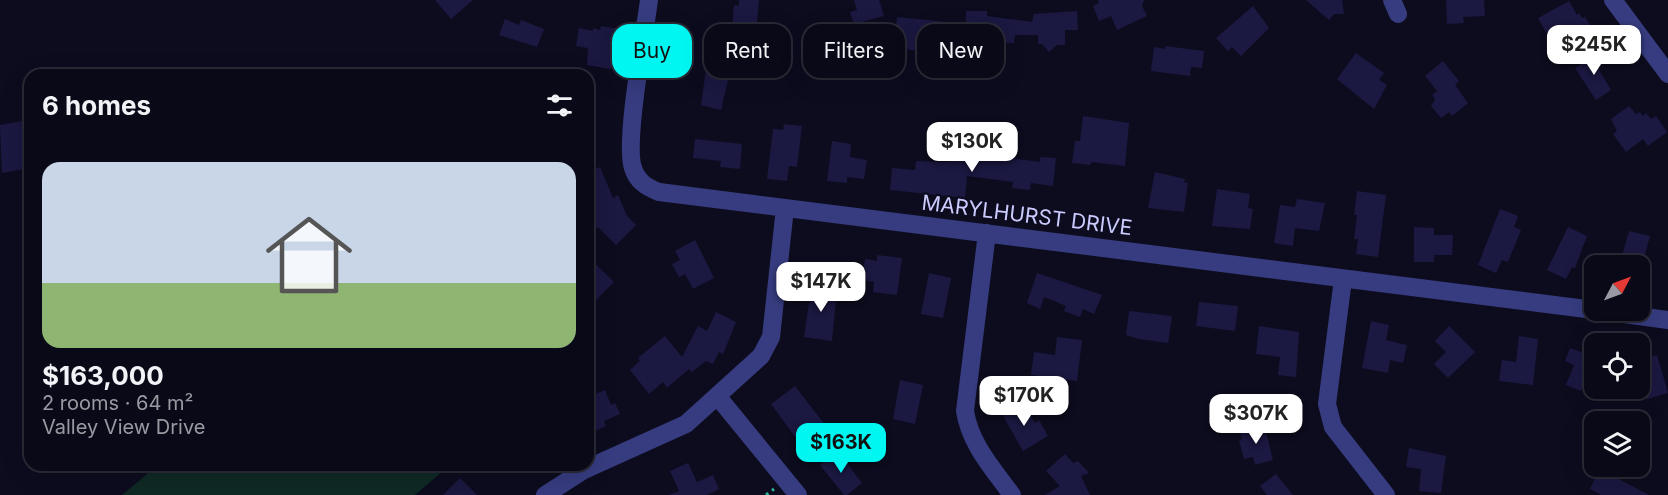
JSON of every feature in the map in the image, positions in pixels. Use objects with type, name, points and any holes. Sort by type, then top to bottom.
[{"type":"street","name":"MARYLHURST DRIVE","points":[[649,0],[630,144],[632,166],[638,178],[647,188],[658,192],[1584,309]]},
{"type":"street","points":[[1612,0],[1668,74]]},
{"type":"street","points":[[594,465],[686,424],[753,366],[771,337],[785,208]]},
{"type":"street","points":[[987,233],[965,411],[967,426],[974,442],[1012,495]]},
{"type":"street","points":[[1343,279],[1327,404],[1333,427],[1386,495]]},
{"type":"street","name":"MARYLHURST DRIVE","points":[[1650,318],[1668,320]]},
{"type":"street","points":[[718,397],[798,495]]},
{"type":"street","points":[[545,495],[582,471]]},
{"type":"path","points":[[766,495],[774,489]]},
{"type":"green space","points":[[151,471],[443,471],[415,495],[122,495]]},
{"type":"building","points":[[435,0],[473,0],[451,19]]},
{"type":"building","points":[[739,0],[759,0],[757,24],[732,24],[734,5],[739,6]]},
{"type":"building","points":[[854,0],[879,0],[884,16],[854,24],[850,12],[857,10]]},
{"type":"building","points":[[1098,0],[1144,0],[1142,6],[1147,16],[1117,30],[1111,16],[1099,21],[1093,6],[1099,3]]},
{"type":"building","points":[[1306,0],[1342,0],[1344,14],[1334,14],[1329,20]]},
{"type":"building","points":[[1446,0],[1484,0],[1485,16],[1463,17],[1464,23],[1447,24]]},
{"type":"building","points":[[1569,1],[1577,15],[1579,13],[1582,18],[1585,17],[1594,31],[1557,52],[1538,18]]},
{"type":"building","points":[[1253,6],[1269,28],[1241,56],[1232,47],[1228,51],[1216,38]]},
{"type":"building","points":[[966,11],[987,11],[987,16],[1032,22],[1034,14],[1077,11],[1078,30],[1065,30],[1065,45],[1057,45],[1049,52],[1042,44],[1038,44],[1038,35],[1015,35],[1014,43],[1006,43],[1006,47],[1004,47],[1004,24],[966,24]]},
{"type":"building","points":[[897,17],[966,24],[917,24],[917,51],[905,49],[905,24],[896,24]]},
{"type":"building","points":[[505,19],[519,25],[521,20],[544,29],[537,47],[499,35]]},
{"type":"building","points":[[601,26],[612,28],[611,69],[587,65],[588,48],[576,46],[579,28],[600,30]]},
{"type":"building","points":[[1165,46],[1204,51],[1202,68],[1191,67],[1190,76],[1151,71],[1154,47],[1165,49]]},
{"type":"building","points":[[1599,52],[1606,62],[1598,68],[1611,90],[1596,100],[1575,68]]},
{"type":"building","points":[[1356,53],[1384,73],[1379,80],[1387,85],[1374,109],[1337,79]]},
{"type":"building","points":[[1443,61],[1459,81],[1455,85],[1468,103],[1452,116],[1449,112],[1441,118],[1431,106],[1435,99],[1432,95],[1437,91],[1425,76]]},
{"type":"building","points":[[705,78],[728,78],[721,110],[701,105]]},
{"type":"building","points":[[1629,106],[1636,114],[1640,112],[1643,116],[1646,113],[1651,119],[1656,116],[1667,132],[1648,146],[1643,139],[1626,152],[1613,134],[1617,131],[1611,119]]},
{"type":"building","points":[[1083,116],[1129,123],[1125,166],[1091,162],[1091,165],[1072,163],[1075,141],[1080,141]]},
{"type":"building","points":[[22,121],[24,169],[2,173],[0,125]]},
{"type":"building","points":[[784,124],[802,126],[797,167],[789,166],[787,181],[767,179],[773,129],[783,130]]},
{"type":"building","points":[[695,139],[742,144],[740,169],[720,167],[721,161],[693,158]]},
{"type":"building","points":[[832,141],[851,144],[850,157],[867,160],[864,179],[847,177],[847,183],[827,181]]},
{"type":"building","points":[[983,147],[997,149],[996,156],[1040,162],[1040,157],[1056,158],[1053,186],[1031,183],[1030,190],[1012,188],[1013,182],[967,176],[965,198],[890,190],[892,168],[915,170],[916,161],[950,162],[952,149],[982,153]]},
{"type":"building","points":[[600,167],[613,198],[618,195],[627,216],[636,225],[616,245],[598,227],[594,229],[594,170]]},
{"type":"building","points":[[1155,172],[1185,179],[1184,182],[1188,183],[1184,212],[1148,208]]},
{"type":"building","points":[[1217,189],[1250,194],[1248,208],[1253,209],[1250,229],[1212,226]]},
{"type":"building","points":[[1357,191],[1386,195],[1378,257],[1356,254],[1358,239],[1354,239],[1357,215],[1354,215]]},
{"type":"building","points":[[1297,199],[1325,203],[1319,231],[1295,228],[1293,246],[1274,243],[1280,205],[1295,207]]},
{"type":"building","points":[[1500,209],[1518,216],[1514,227],[1521,230],[1508,262],[1502,260],[1496,273],[1478,265]]},
{"type":"building","points":[[1414,227],[1434,228],[1434,235],[1453,235],[1452,255],[1434,255],[1434,262],[1414,262]]},
{"type":"building","points":[[1568,227],[1587,236],[1575,268],[1572,267],[1566,279],[1547,270]]},
{"type":"building","points":[[1629,231],[1650,236],[1645,255],[1622,255]]},
{"type":"building","points":[[695,240],[714,278],[693,289],[685,274],[679,277],[672,264],[680,260],[675,251]]},
{"type":"building","points":[[877,255],[902,258],[897,295],[873,292],[874,282],[862,280],[865,259],[877,261]]},
{"type":"building","points":[[594,263],[614,282],[594,302]]},
{"type":"building","points":[[929,273],[951,278],[943,318],[921,314]]},
{"type":"building","points":[[1037,273],[1102,295],[1094,314],[1083,309],[1080,317],[1064,311],[1066,306],[1044,297],[1040,309],[1027,303]]},
{"type":"building","points":[[812,283],[837,288],[832,341],[804,337]]},
{"type":"building","points":[[1199,302],[1238,306],[1235,331],[1196,326]]},
{"type":"building","points":[[1129,311],[1172,316],[1168,343],[1126,335]]},
{"type":"building","points":[[716,312],[736,322],[723,354],[719,352],[713,364],[706,361],[692,372],[689,369],[667,388],[663,382],[649,394],[630,370],[640,361],[638,358],[665,336],[682,357],[698,326],[707,331]]},
{"type":"building","points":[[1371,321],[1389,325],[1386,340],[1407,345],[1403,363],[1390,360],[1388,373],[1362,368]]},
{"type":"building","points":[[1259,326],[1299,332],[1296,377],[1278,375],[1280,357],[1256,354]]},
{"type":"building","points":[[1449,326],[1475,352],[1448,378],[1434,364],[1446,352],[1435,341]]},
{"type":"building","points":[[1519,336],[1538,339],[1533,385],[1499,381],[1502,360],[1516,362]]},
{"type":"building","points":[[1057,337],[1082,340],[1077,381],[1031,375],[1034,352],[1055,355]]},
{"type":"building","points":[[1570,348],[1584,353],[1584,386],[1581,391],[1566,385],[1574,365],[1565,361]]},
{"type":"building","points":[[1657,355],[1668,393],[1650,398],[1650,357]]},
{"type":"building","points":[[900,380],[923,385],[915,424],[893,419]]},
{"type":"building","points":[[795,386],[829,430],[804,449],[771,404]]},
{"type":"building","points":[[605,390],[611,405],[615,403],[620,414],[604,421],[606,426],[594,431],[594,395]]},
{"type":"building","points":[[1023,402],[1035,423],[1039,420],[1048,436],[1023,451],[1002,414]]},
{"type":"building","points":[[1261,425],[1263,432],[1266,432],[1273,460],[1255,465],[1253,457],[1244,459],[1239,430]]},
{"type":"building","points":[[1409,448],[1446,456],[1441,493],[1419,491],[1421,469],[1406,467]]},
{"type":"building","points":[[837,451],[862,483],[847,495],[844,495],[820,465]]},
{"type":"building","points":[[1065,454],[1073,463],[1078,461],[1089,473],[1081,476],[1090,495],[1045,495],[1060,486],[1046,471]]},
{"type":"building","points":[[688,463],[697,482],[713,475],[719,489],[707,495],[669,495],[679,491],[670,471]]},
{"type":"building","points":[[1276,474],[1293,495],[1267,495],[1260,486]]},
{"type":"building","points":[[1596,477],[1615,477],[1649,495],[1601,495],[1590,489]]},
{"type":"building","points":[[460,478],[477,495],[443,495]]}]
